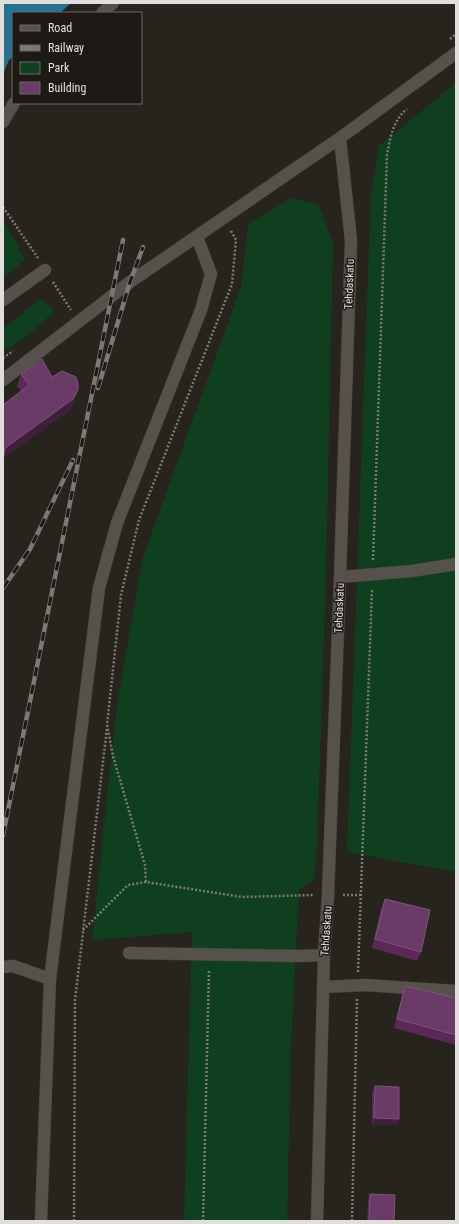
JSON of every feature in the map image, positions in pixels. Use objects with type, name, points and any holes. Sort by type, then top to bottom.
[{"type":"street","points":[[103,12],[113,3]]},
{"type":"street","points":[[3,380],[130,282],[340,138],[456,53]]},
{"type":"street","points":[[3,122],[13,104]]},
{"type":"street","name":"Tehdaskatu","points":[[317,1221],[324,955],[328,895],[351,241],[340,138]]},
{"type":"street","points":[[41,1221],[50,979],[99,588],[117,523],[201,310],[211,274],[197,237]]},
{"type":"street","points":[[3,300],[45,270]]},
{"type":"street","points":[[340,577],[412,572],[456,564]]},
{"type":"street","points":[[129,954],[324,955]]},
{"type":"street","points":[[3,967],[13,966],[50,979]]},
{"type":"street","points":[[323,987],[358,986],[455,992]]},
{"type":"path","points":[[352,1221],[360,895],[387,155],[391,130],[403,112],[412,106]]},
{"type":"path","points":[[74,1221],[75,1000],[107,725],[120,595],[139,520],[232,284],[236,240],[223,218]]},
{"type":"path","points":[[107,725],[112,756],[145,865],[146,882]]},
{"type":"path","points":[[82,930],[128,885],[146,882],[242,897],[360,895]]},
{"type":"path","points":[[203,1221],[209,954]]},
{"type":"green space","points":[[456,83],[456,872],[347,852],[371,192],[379,146]]},
{"type":"green space","points":[[292,198],[319,205],[333,243],[326,573],[317,845],[314,880],[299,890],[291,1044],[287,1221],[184,1221],[192,932],[92,940],[117,705],[142,560],[241,287],[248,224]]},
{"type":"green space","points":[[3,219],[25,260],[3,277]]},
{"type":"green space","points":[[40,299],[48,304],[54,312],[23,339],[3,351],[3,329]]},
{"type":"water","points":[[3,3],[71,3],[61,12],[12,12],[12,58],[9,60],[3,74]]},
{"type":"building","points":[[42,359],[52,377],[62,371],[76,377],[78,390],[73,399],[5,448],[3,460],[3,405],[29,385],[21,374]]},
{"type":"building","points":[[385,899],[430,910],[421,952],[375,939]]},
{"type":"building","points":[[405,986],[456,998],[456,1035],[397,1019]]},
{"type":"building","points":[[375,1086],[399,1087],[399,1119],[374,1118]]},
{"type":"building","points":[[370,1194],[395,1195],[394,1221],[369,1221]]},
{"type":"railway","points":[[3,835],[123,240]]},
{"type":"railway","points":[[98,388],[130,282],[143,247]]},
{"type":"railway","points":[[3,588],[30,549],[73,460]]}]
